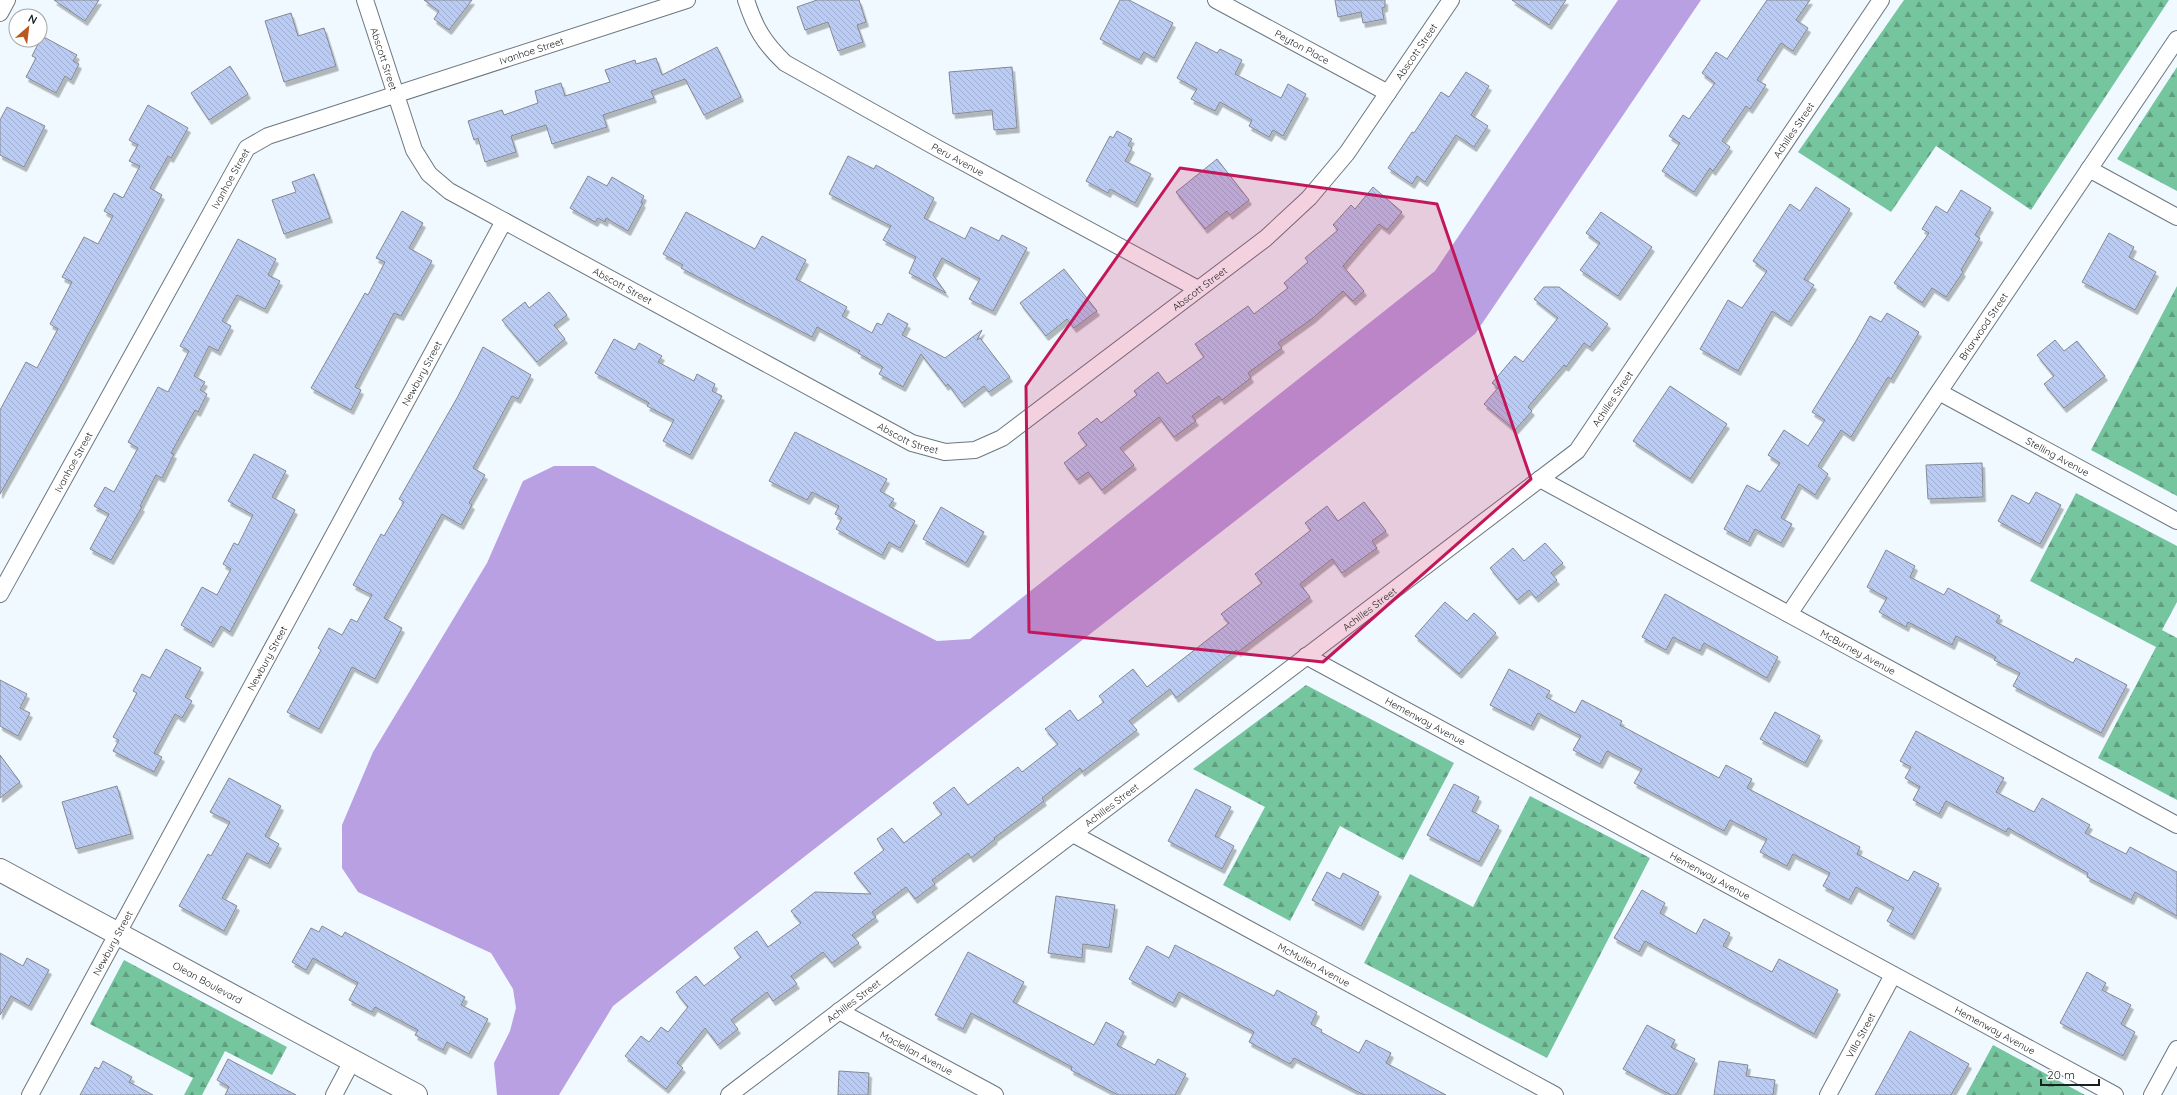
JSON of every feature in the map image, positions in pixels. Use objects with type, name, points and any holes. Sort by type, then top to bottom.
[{"type":"street","points":[[0,13],[7,0]]},
{"type":"street","name":"Abscott Street","points":[[365,0],[414,150],[429,174],[449,191],[912,442],[945,452],[976,450],[1002,438],[1266,238],[1309,198],[1347,153],[1451,0]]},
{"type":"street","name":"Ivanhoe Street","points":[[0,594],[247,148],[268,136],[687,0]]},
{"type":"street","name":"Peru Avenue","points":[[746,0],[754,25],[770,48],[786,63],[936,148],[1198,289]]},
{"type":"street","name":"Peyton Place","points":[[1216,0],[1388,93]]},
{"type":"street","name":"Achilles Street","points":[[729,1095],[1577,451],[1880,0]]},
{"type":"street","name":"Briarwood Street","points":[[1789,614],[2177,39]]},
{"type":"street","points":[[2089,169],[2177,217]]},
{"type":"street","name":"Newbury Street","points":[[30,1095],[504,221]]},
{"type":"street","name":"Stelling Avenue","points":[[1939,392],[2177,521]]},
{"type":"street","name":"McBurney Avenue","points":[[1540,479],[2177,825]]},
{"type":"street","name":"Hemenway Avenue","points":[[1306,656],[2115,1095]]},
{"type":"street","name":"McMullen Avenue","points":[[1073,834],[1555,1095]]},
{"type":"street","name":"Olean Boulevard","points":[[0,870],[416,1095]]},
{"type":"street","name":"Villa Street","points":[[1828,1095],[1894,975]]},
{"type":"street","name":"Maclellan Avenue","points":[[839,1011],[994,1095]]},
{"type":"street","points":[[2152,1095],[2177,1049]]},
{"type":"street","points":[[334,1095],[352,1061]]},
{"type":"highlighted area","points":[[1180,168],[1437,204],[1531,479],[1323,662],[1029,632],[1026,386]]},
{"type":"green space","points":[[1904,0],[2169,0],[2031,210],[1936,146],[1891,212],[1798,152]]},
{"type":"green space","points":[[2177,67],[2177,191],[2117,159]]},
{"type":"green space","points":[[2177,286],[2177,496],[2091,450]]},
{"type":"green space","points":[[2076,493],[2177,546],[2177,602],[2162,630],[2177,638],[2177,800],[2098,758],[2156,647],[2030,581]]},
{"type":"green space","points":[[1306,685],[1454,763],[1403,860],[1340,826],[1290,921],[1223,885],[1265,807],[1193,769]]},
{"type":"green space","points":[[1530,796],[1650,858],[1547,1058],[1364,963],[1410,874],[1473,907]]},
{"type":"green space","points":[[124,960],[287,1047],[272,1075],[225,1051],[202,1095],[184,1095],[193,1078],[90,1024]]},
{"type":"green space","points":[[1993,1045],[2085,1095],[1966,1095]]},
{"type":"shaded area","points":[[1618,0],[1701,0],[1475,334],[613,1006],[559,1095],[497,1095],[494,1063],[510,1031],[516,1008],[513,989],[491,953],[358,892],[342,868],[342,825],[373,752],[487,563],[523,481],[554,466],[594,466],[937,641],[970,639],[1435,271]]},
{"type":"building","points":[[54,0],[99,0],[85,21]]},
{"type":"building","points":[[424,0],[472,0],[449,30],[434,19],[439,11]]},
{"type":"building","points":[[817,0],[859,0],[866,22],[857,25],[863,42],[838,51],[828,22],[805,30],[797,7]]},
{"type":"building","points":[[1120,0],[1129,0],[1173,23],[1154,58],[1144,52],[1139,60],[1100,39]]},
{"type":"building","points":[[1335,0],[1385,0],[1385,7],[1382,8],[1384,19],[1363,23],[1361,12],[1338,17]]},
{"type":"building","points":[[1512,0],[1566,0],[1549,25]]},
{"type":"building","points":[[1767,0],[1810,0],[1796,20],[1808,28],[1793,51],[1781,43],[1757,80],[1766,85],[1750,109],[1746,106],[1722,141],[1730,147],[1713,171],[1710,168],[1694,192],[1662,171],[1680,143],[1669,136],[1683,115],[1689,119],[1715,83],[1702,73],[1716,52],[1727,59]]},
{"type":"building","points":[[291,13],[298,36],[324,28],[336,66],[284,82],[265,21]]},
{"type":"building","points":[[48,39],[77,55],[73,61],[79,64],[71,80],[65,76],[56,93],[26,77],[36,58],[32,56],[36,48],[48,48]]},
{"type":"building","points":[[1196,42],[1217,53],[1220,49],[1242,60],[1235,74],[1281,98],[1288,84],[1306,94],[1283,136],[1273,130],[1269,137],[1249,126],[1252,120],[1220,102],[1215,111],[1191,99],[1197,89],[1177,78]]},
{"type":"building","points":[[717,47],[741,97],[704,115],[685,79],[651,91],[654,98],[603,115],[607,127],[552,144],[546,125],[511,136],[516,152],[485,162],[478,138],[474,140],[468,121],[502,110],[504,115],[538,103],[535,91],[561,83],[565,96],[610,82],[605,70],[635,60],[636,64],[656,58],[662,75]]},
{"type":"building","points":[[230,66],[248,94],[209,120],[191,93]]},
{"type":"building","points":[[1012,67],[1017,128],[994,130],[992,110],[953,114],[949,72]]},
{"type":"building","points":[[1466,72],[1489,86],[1471,115],[1488,126],[1474,147],[1456,135],[1425,182],[1417,176],[1412,184],[1388,168],[1412,132],[1414,133],[1441,92],[1449,97]]},
{"type":"building","points":[[148,105],[188,128],[171,158],[168,156],[150,188],[162,195],[63,382],[0,494],[0,410],[26,362],[37,368],[58,329],[50,324],[72,282],[62,277],[84,237],[98,244],[113,216],[104,211],[114,193],[123,198],[140,166],[129,161],[138,145],[129,140]]},
{"type":"building","points":[[7,107],[45,126],[24,167],[0,155],[0,120]]},
{"type":"building","points":[[1117,131],[1132,139],[1128,145],[1132,148],[1125,161],[1151,174],[1135,203],[1110,189],[1108,193],[1086,181],[1110,136],[1113,138]]},
{"type":"building","points":[[848,156],[874,169],[876,165],[934,198],[924,218],[965,239],[971,227],[999,241],[1002,235],[1027,248],[993,311],[969,299],[980,279],[942,258],[933,275],[946,293],[909,273],[916,257],[883,240],[891,226],[829,194]]},
{"type":"building","points":[[1217,159],[1249,200],[1230,215],[1227,211],[1205,229],[1176,192]]},
{"type":"building","points":[[314,174],[330,218],[284,234],[272,200],[296,192],[292,182]]},
{"type":"building","points":[[588,176],[607,186],[612,177],[644,196],[641,202],[643,203],[628,231],[606,218],[605,222],[598,218],[595,222],[570,208]]},
{"type":"building","points":[[1373,187],[1402,212],[1387,230],[1379,224],[1343,266],[1364,291],[1353,301],[1343,291],[1313,318],[1278,343],[1282,348],[1248,373],[1251,378],[1222,400],[1219,396],[1192,416],[1196,421],[1174,437],[1159,417],[1120,448],[1134,465],[1102,490],[1088,472],[1077,480],[1064,463],[1087,445],[1078,433],[1097,418],[1101,423],[1137,395],[1134,391],[1158,372],[1167,384],[1204,357],[1195,344],[1248,306],[1254,314],[1288,288],[1284,283],[1308,262],[1305,258],[1338,230],[1333,225],[1351,205],[1355,209]]},
{"type":"building","points":[[1816,187],[1850,209],[1804,279],[1814,285],[1789,322],[1772,311],[1738,371],[1700,349],[1728,300],[1742,308],[1767,271],[1753,261],[1790,204],[1800,211]]},
{"type":"building","points":[[1961,190],[1991,208],[1975,235],[1980,238],[1961,270],[1963,272],[1946,297],[1932,288],[1922,303],[1894,283],[1929,233],[1922,229],[1936,206],[1947,213]]},
{"type":"building","points":[[402,211],[423,223],[409,248],[432,261],[401,316],[394,313],[355,387],[361,390],[351,410],[311,388],[365,293],[368,295],[385,262],[376,258]]},
{"type":"building","points":[[686,212],[755,249],[762,236],[806,260],[796,279],[847,307],[842,316],[872,333],[877,323],[882,325],[888,313],[908,324],[902,335],[945,358],[982,330],[977,340],[980,338],[1010,377],[989,392],[984,386],[962,403],[948,384],[946,386],[921,354],[903,387],[879,374],[883,367],[858,353],[860,351],[817,327],[812,337],[681,268],[683,265],[663,254]]},
{"type":"building","points":[[1601,212],[1652,247],[1618,296],[1580,270],[1600,243],[1586,233]]},
{"type":"building","points":[[2109,233],[2134,247],[2129,257],[2156,272],[2135,310],[2082,282]]},
{"type":"building","points":[[238,239],[276,259],[268,275],[280,281],[265,309],[237,295],[222,321],[231,326],[218,351],[209,346],[194,376],[205,382],[200,390],[207,394],[198,412],[195,410],[171,453],[174,454],[162,478],[156,475],[140,506],[142,507],[111,560],[90,549],[109,514],[94,506],[105,487],[114,492],[138,448],[128,442],[158,387],[168,392],[189,351],[180,346]]},
{"type":"building","points":[[1064,269],[1097,311],[1074,328],[1067,319],[1046,336],[1020,303]]},
{"type":"building","points":[[1544,287],[1559,287],[1608,324],[1590,347],[1584,343],[1566,367],[1564,365],[1528,407],[1532,411],[1515,430],[1484,404],[1498,388],[1492,383],[1515,356],[1523,362],[1558,318],[1534,299]]},
{"type":"building","points":[[549,292],[567,315],[554,325],[565,339],[537,362],[502,320],[525,302],[529,308]]},
{"type":"building","points":[[1887,313],[1919,332],[1891,379],[1888,377],[1851,437],[1841,430],[1818,466],[1828,474],[1815,495],[1799,484],[1781,518],[1792,524],[1781,543],[1755,529],[1748,542],[1724,529],[1747,485],[1760,492],[1780,463],[1768,455],[1784,430],[1808,446],[1825,420],[1812,412],[1870,316],[1881,322]]},
{"type":"building","points":[[614,339],[635,350],[639,343],[662,356],[658,362],[694,381],[697,374],[715,384],[712,391],[722,396],[690,455],[663,441],[674,420],[647,406],[649,403],[595,373]]},
{"type":"building","points":[[2055,340],[2064,351],[2077,341],[2105,376],[2064,408],[2044,384],[2054,376],[2037,355]]},
{"type":"building","points":[[483,347],[531,375],[518,399],[512,396],[473,468],[485,475],[469,503],[472,505],[461,525],[442,514],[384,618],[402,628],[375,679],[352,667],[319,729],[287,712],[321,650],[318,648],[329,628],[342,635],[351,619],[357,622],[372,595],[353,585],[381,534],[384,536],[404,502],[399,499],[457,398]]},
{"type":"building","points":[[1670,386],[1727,424],[1690,479],[1633,441]]},
{"type":"building","points":[[795,432],[887,479],[880,491],[894,499],[889,506],[915,521],[900,548],[889,542],[882,555],[836,529],[842,518],[835,514],[839,506],[812,492],[807,500],[769,481]]},
{"type":"building","points":[[254,454],[286,471],[272,497],[295,510],[230,632],[221,626],[211,643],[181,625],[202,587],[217,595],[231,569],[223,564],[234,543],[238,545],[253,515],[228,501]]},
{"type":"building","points":[[1982,463],[1983,497],[1928,499],[1926,465]]},
{"type":"building","points":[[2036,492],[2061,505],[2040,544],[1998,521],[2012,495],[2029,504]]},
{"type":"building","points":[[1364,502],[1386,531],[1372,541],[1377,548],[1342,573],[1332,559],[1300,584],[1310,597],[1238,652],[1236,650],[1176,698],[1170,689],[1129,721],[1137,730],[1082,772],[1080,768],[1042,798],[1044,801],[994,838],[995,839],[971,858],[968,853],[932,880],[935,884],[915,899],[906,887],[872,912],[876,917],[852,935],[859,943],[832,963],[823,952],[791,976],[797,984],[773,1001],[767,992],[731,1020],[738,1029],[718,1045],[705,1028],[677,1063],[683,1068],[666,1089],[625,1056],[641,1036],[649,1042],[661,1027],[668,1032],[688,1007],[676,992],[696,976],[704,986],[741,957],[734,948],[757,931],[768,947],[801,923],[791,911],[815,892],[871,894],[854,873],[884,850],[877,839],[892,828],[904,843],[942,814],[933,803],[954,787],[968,805],[1018,767],[1022,772],[1058,744],[1045,729],[1070,710],[1078,721],[1104,702],[1099,696],[1133,669],[1147,687],[1229,623],[1221,614],[1262,583],[1255,574],[1311,530],[1305,523],[1327,506],[1338,521]]},
{"type":"building","points":[[941,507],[984,532],[966,563],[923,539]]},
{"type":"building","points":[[1545,543],[1563,563],[1551,573],[1557,580],[1536,598],[1529,590],[1517,600],[1490,568],[1513,548],[1524,561]]},
{"type":"building","points":[[1886,550],[1915,566],[1910,577],[1944,595],[1948,588],[2000,616],[1996,622],[2073,663],[2076,658],[2127,685],[2101,733],[2013,686],[2020,673],[1994,660],[1996,657],[1956,636],[1952,645],[1908,622],[1906,627],[1879,612],[1887,598],[1867,587]]},
{"type":"building","points":[[1665,594],[1778,657],[1767,678],[1704,643],[1700,651],[1673,637],[1666,650],[1642,637]]},
{"type":"building","points":[[1445,602],[1467,621],[1474,613],[1496,633],[1459,674],[1415,636]]},
{"type":"building","points":[[166,649],[201,668],[185,697],[192,701],[182,718],[175,714],[154,753],[162,757],[154,772],[113,751],[119,740],[113,737],[137,693],[133,691],[142,674],[150,678]]},
{"type":"building","points":[[1509,669],[1550,691],[1546,697],[1575,713],[1582,700],[1622,721],[1620,725],[1719,778],[1726,765],[1752,779],[1747,788],[1860,847],[1857,854],[1908,881],[1914,871],[1939,884],[1912,935],[1887,921],[1894,908],[1856,887],[1849,900],[1823,886],[1830,873],[1793,854],[1787,866],[1760,852],[1767,839],[1730,820],[1724,831],[1634,783],[1642,769],[1607,751],[1600,764],[1573,750],[1581,736],[1538,713],[1531,726],[1490,705]]},
{"type":"building","points":[[0,680],[27,694],[20,708],[30,713],[18,736],[0,726]]},
{"type":"building","points":[[1775,712],[1820,736],[1805,763],[1760,739]]},
{"type":"building","points":[[1916,731],[2004,778],[1996,792],[2034,812],[2042,798],[2090,825],[2085,833],[2126,854],[2130,847],[2177,872],[2177,916],[2135,892],[2131,900],[2087,877],[2088,873],[2008,828],[2006,832],[1946,801],[1939,814],[1913,800],[1920,787],[1905,778],[1911,767],[1900,761]]},
{"type":"building","points":[[0,755],[20,782],[0,798]]},
{"type":"building","points":[[229,778],[281,806],[265,836],[279,844],[268,864],[247,853],[222,898],[237,906],[224,931],[179,906],[208,854],[211,856],[230,822],[210,812]]},
{"type":"building","points":[[1454,784],[1479,797],[1472,811],[1499,826],[1479,862],[1427,835]]},
{"type":"building","points":[[117,786],[131,834],[76,849],[62,802]]},
{"type":"building","points":[[1196,789],[1231,807],[1215,836],[1234,846],[1222,869],[1168,841]]},
{"type":"building","points":[[1327,872],[1340,879],[1343,873],[1379,892],[1361,926],[1312,900]]},
{"type":"building","points":[[1642,890],[1665,903],[1660,913],[1696,934],[1704,919],[1730,933],[1723,946],[1772,972],[1779,959],[1838,990],[1814,1034],[1645,941],[1639,952],[1614,938]]},
{"type":"building","points":[[1056,896],[1115,905],[1109,948],[1083,944],[1082,958],[1048,953]]},
{"type":"building","points":[[322,926],[342,937],[345,932],[465,997],[461,1005],[488,1019],[469,1054],[447,1042],[443,1050],[415,1035],[418,1030],[375,1007],[372,1012],[349,1000],[358,983],[313,958],[306,970],[292,962],[311,928],[319,932]]},
{"type":"building","points":[[1175,945],[1274,996],[1277,990],[1317,1012],[1311,1024],[1322,1030],[1321,1032],[1359,1053],[1366,1040],[1391,1053],[1386,1063],[1446,1095],[1364,1095],[1294,1058],[1290,1064],[1249,1042],[1254,1032],[1179,992],[1173,1003],[1129,979],[1147,946],[1169,958]]},
{"type":"building","points":[[968,952],[1024,982],[1013,1002],[1094,1045],[1106,1022],[1124,1032],[1117,1045],[1155,1065],[1158,1059],[1186,1074],[1175,1095],[1118,1095],[1071,1070],[1072,1067],[971,1013],[963,1029],[935,1015]]},
{"type":"building","points":[[0,953],[23,966],[27,958],[49,970],[29,1006],[11,996],[0,1015]]},
{"type":"building","points":[[2087,972],[2106,983],[2102,990],[2131,1005],[2121,1024],[2135,1032],[2123,1056],[2060,1023]]},
{"type":"building","points":[[1647,1025],[1675,1040],[1671,1047],[1695,1059],[1676,1095],[1671,1095],[1623,1069]]},
{"type":"building","points":[[1910,1031],[1969,1064],[1951,1095],[1875,1095]]},
{"type":"building","points":[[228,1059],[296,1095],[225,1095],[229,1087],[217,1080]]},
{"type":"building","points":[[103,1061],[132,1077],[129,1082],[153,1095],[80,1095],[95,1067],[99,1069]]},
{"type":"building","points":[[1719,1061],[1748,1065],[1746,1076],[1775,1080],[1773,1095],[1714,1095]]},
{"type":"building","points":[[839,1071],[869,1073],[868,1095],[838,1095]]}]
